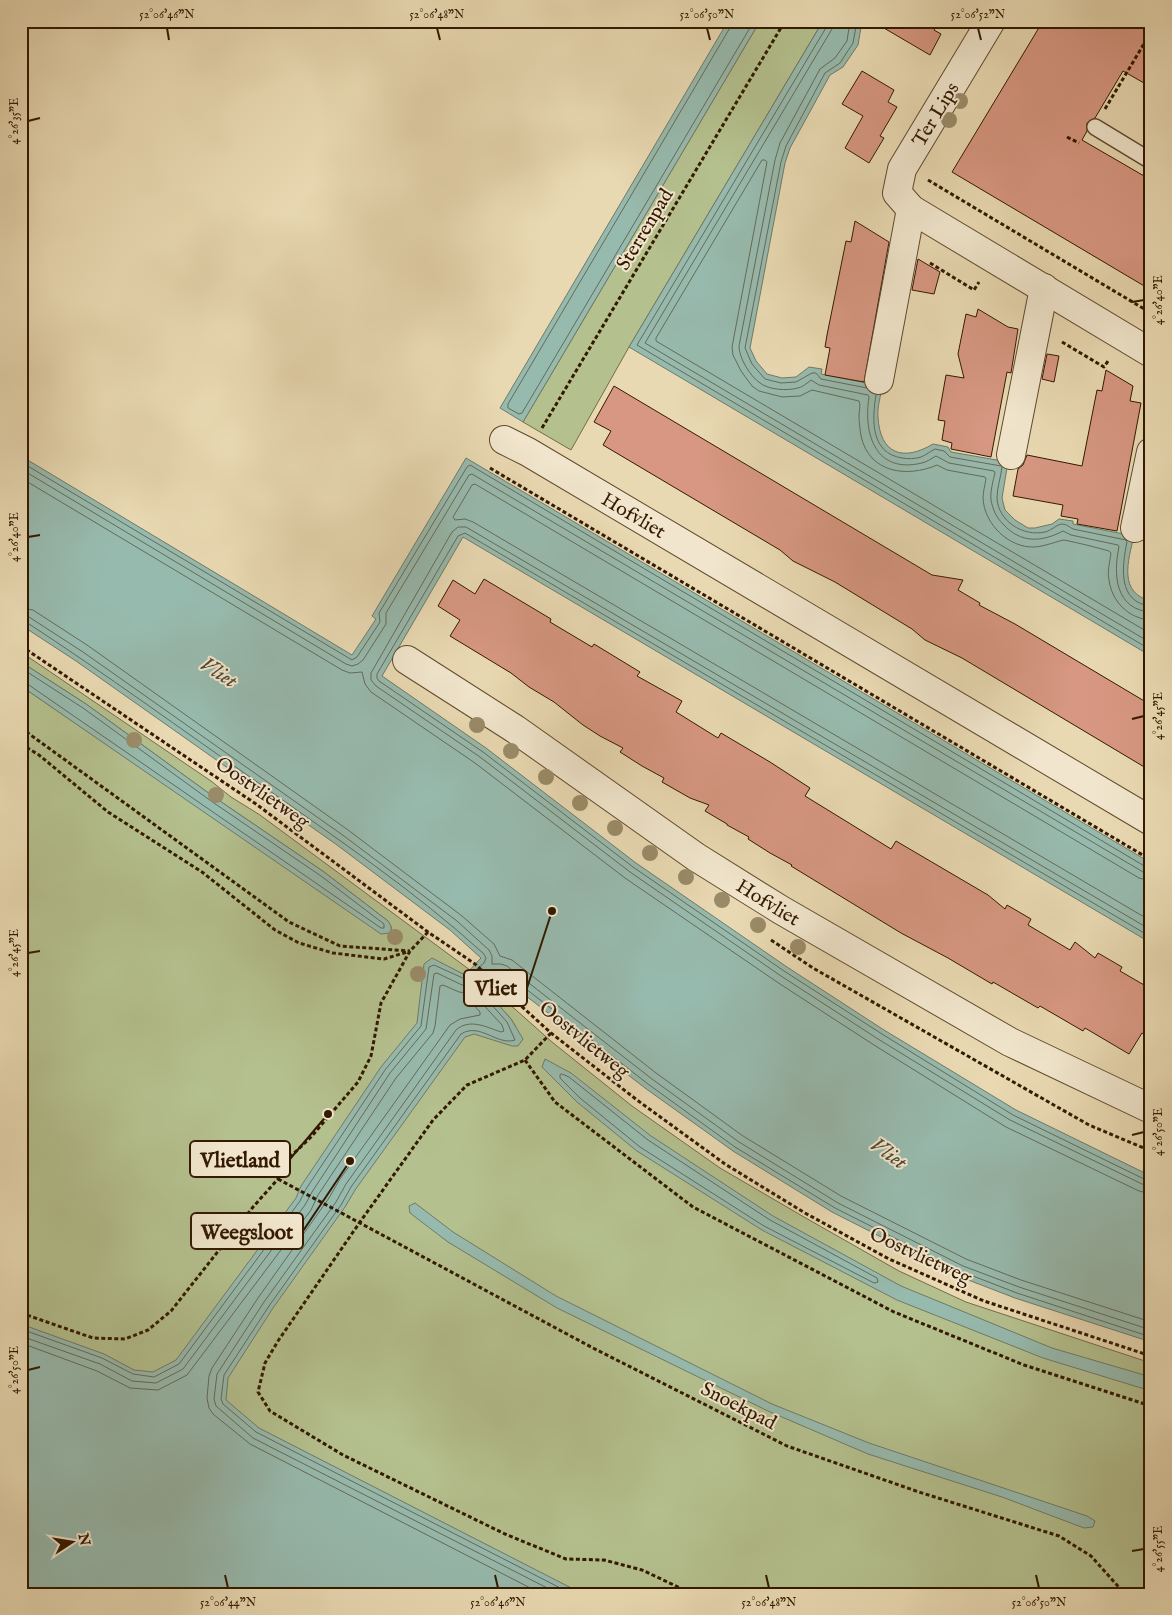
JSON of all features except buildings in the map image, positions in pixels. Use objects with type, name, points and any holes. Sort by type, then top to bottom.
[{"type":"street","name":"Ter Lips","points":[[991,21],[904,166],[897,193],[911,209],[1151,353]]},
{"type":"street","points":[[879,380],[911,209]]},
{"type":"street","points":[[1011,455],[1044,288]]},
{"type":"street","name":"Hofvliet","points":[[504,440],[528,452],[1151,821]]},
{"type":"street","points":[[1135,528],[1151,452]]},
{"type":"street","name":"Hofvliet","points":[[407,660],[515,729],[696,857],[781,910],[1010,1042],[1151,1109]]},
{"type":"lane","points":[[1095,127],[1151,161]]},
{"type":"path","name":"Sterrenpad","points":[[528,452],[785,21]]},
{"type":"path","points":[[1067,138],[1078,143],[1088,139],[1151,32]]},
{"type":"path","points":[[904,166],[1151,312]]},
{"type":"path","points":[[904,247],[974,290],[993,258]]},
{"type":"path","points":[[490,468],[1151,860]]},
{"type":"path","name":"Oostvlietweg","points":[[21,646],[256,804],[428,932],[475,964],[551,1033],[637,1100],[725,1164],[805,1213],[890,1259],[984,1301],[1151,1356]]},
{"type":"path","points":[[21,728],[289,922],[340,946],[410,951]]},
{"type":"path","points":[[21,744],[39,755],[108,812],[202,872],[275,930],[299,943],[333,953],[384,959],[410,951]]},
{"type":"path","points":[[21,1313],[93,1338],[125,1339],[148,1330],[171,1311],[253,1207],[278,1179],[287,1160],[311,1137],[358,1082],[371,1056],[381,1003],[410,951],[428,932]]},
{"type":"path","points":[[551,1033],[525,1060],[467,1085],[433,1120],[360,1222],[265,1363],[258,1392],[270,1411],[343,1455],[505,1534],[566,1558],[604,1560],[642,1570],[693,1594]]},
{"type":"path","points":[[525,1060],[555,1102],[693,1207],[894,1312],[1024,1365],[1151,1406]]},
{"type":"path","name":"Snoekpad","points":[[278,1179],[593,1348],[787,1446],[919,1492],[1059,1536],[1091,1556],[1125,1594]]},
{"type":"green space","points":[[760,21],[823,21],[629,347],[571,450],[523,422]]},
{"type":"green space","points":[[21,652],[260,815],[470,970],[465,975],[432,959],[516,1027],[486,991],[489,986],[552,1042],[632,1106],[720,1168],[899,1271],[966,1302],[1151,1363],[1151,1594],[21,1594],[21,686],[147,772],[391,933],[391,927],[388,921],[324,872],[214,797],[86,704],[21,662]]},
{"type":"water","points":[[728,21],[760,21],[523,422],[500,408]]},
{"type":"water","points":[[823,21],[862,21],[858,45],[843,67],[830,75],[790,148],[785,163],[750,348],[756,361],[767,374],[782,378],[796,377],[809,367],[822,369],[821,374],[882,386],[878,413],[880,430],[888,447],[895,451],[912,453],[933,444],[948,447],[951,452],[1008,462],[1002,498],[1005,510],[1015,520],[1028,528],[1052,524],[1059,519],[1073,521],[1073,524],[1134,536],[1129,556],[1128,575],[1134,591],[1141,597],[1151,601],[1151,656],[629,347]]},
{"type":"water","points":[[21,456],[352,655],[376,619],[372,616],[466,458],[1151,863],[1151,943],[463,537],[382,676],[486,748],[636,863],[787,967],[884,1030],[1016,1110],[1151,1176],[1151,1342],[1015,1298],[958,1276],[832,1212],[733,1151],[645,1088],[499,975],[486,991],[511,1019],[523,1039],[518,1046],[512,1046],[474,1034],[465,1037],[273,1308],[228,1378],[226,1400],[259,1428],[583,1594],[21,1594],[21,1324],[104,1354],[134,1370],[153,1372],[176,1360],[296,1198],[301,1186],[381,1067],[417,1023],[424,964],[432,958],[465,975],[481,958],[450,930],[337,845],[76,661],[21,625]]},
{"type":"water","points":[[21,662],[86,704],[214,797],[324,872],[388,921],[391,926],[391,933],[381,934],[21,686]]},
{"type":"water","points":[[545,1059],[571,1073],[651,1136],[773,1216],[901,1286],[1052,1348],[1151,1377],[1151,1391],[1043,1358],[897,1300],[762,1230],[637,1151],[577,1102],[542,1067]]},
{"type":"water","points":[[415,1203],[453,1232],[556,1296],[772,1404],[869,1443],[1087,1516],[1095,1521],[1093,1527],[1084,1528],[1002,1497],[868,1454],[768,1411],[557,1308],[448,1242],[410,1213],[409,1206]]},
{"type":"place","name":"Vliet","points":[[552,911]]},
{"type":"place","name":"Vlietland","points":[[328,1114]]},
{"type":"place","name":"Weegsloot","points":[[350,1161]]}]
